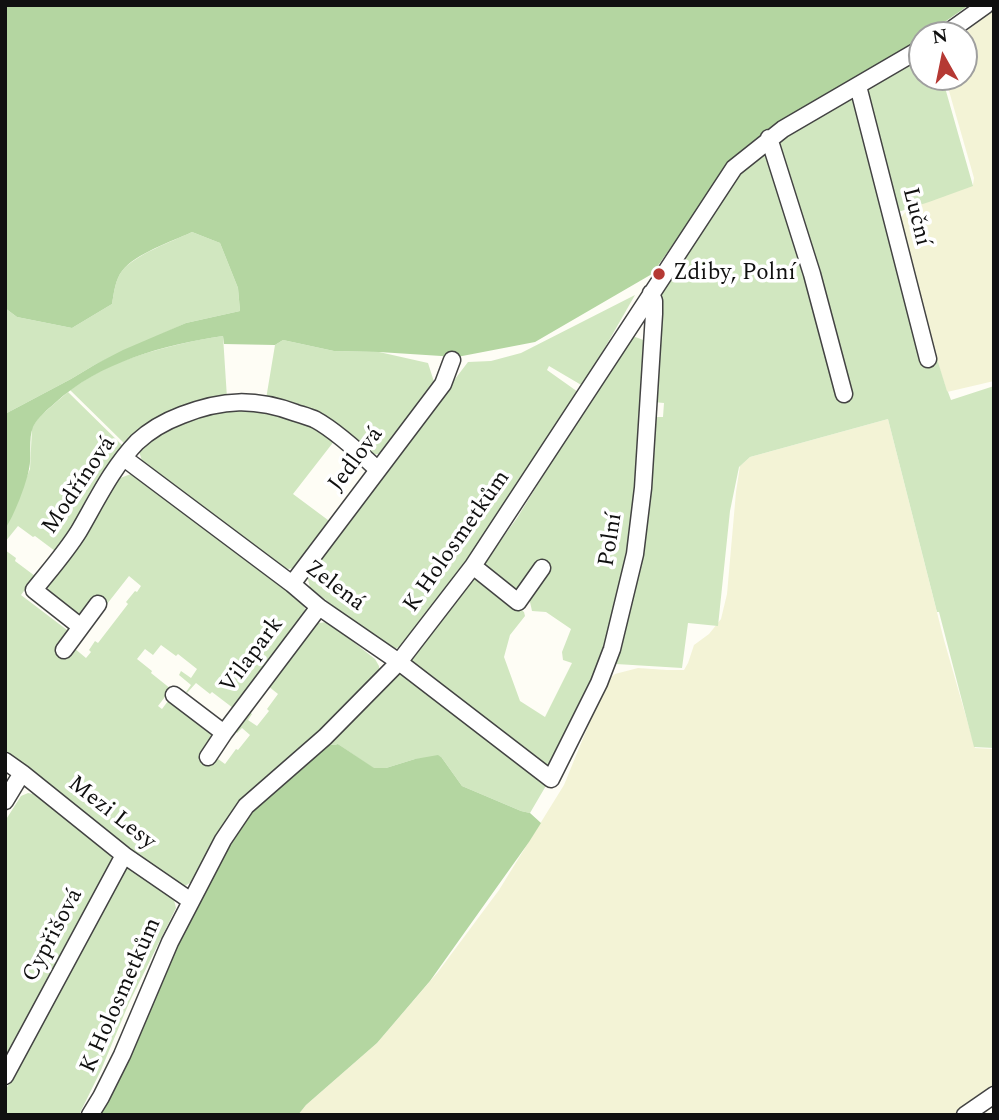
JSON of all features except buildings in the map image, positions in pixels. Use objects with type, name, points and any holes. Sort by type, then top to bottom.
[{"type":"street","points":[[964,21],[986,5]]},
{"type":"street","name":"K Holosmetkům","points":[[90,1115],[122,1055],[170,942],[223,840],[246,806],[325,737],[400,662],[473,566],[734,167],[769,138],[908,56]]},
{"type":"street","name":"Luční","points":[[858,86],[928,359]]},
{"type":"street","points":[[769,138],[812,274],[845,394]]},
{"type":"street","name":"Polní","points":[[551,779],[599,683],[612,649],[635,554],[643,488],[651,368],[654,301],[651,293]]},
{"type":"street","name":"Jedlová","points":[[292,584],[443,384],[453,360]]},
{"type":"street","name":"Modřínová","points":[[81,628],[34,590],[78,533],[104,485],[124,458],[138,441],[164,421],[218,403],[240,401],[275,405],[316,421],[378,470]]},
{"type":"street","name":"Zelená","points":[[124,458],[319,607],[400,662],[551,779]]},
{"type":"street","points":[[473,566],[518,602],[542,568]]},
{"type":"street","points":[[64,650],[98,604]]},
{"type":"street","name":"Vilapark","points":[[208,757],[319,607]]},
{"type":"street","points":[[174,695],[224,733]]},
{"type":"street","name":"Mezi Lesy","points":[[5,761],[124,855],[191,901]]},
{"type":"street","points":[[5,802],[22,773]]},
{"type":"street","name":"Cypřišová","points":[[5,1076],[124,855]]},
{"type":"street","points":[[965,1115],[994,1095]]},
{"type":"green space","points":[[5,5],[969,5],[946,21],[908,21],[908,47],[729,165],[652,274],[535,342],[457,357],[334,351],[283,340],[275,345],[224,344],[223,336],[155,350],[92,376],[55,403],[35,423],[27,476],[16,509],[5,529],[5,414],[123,350],[186,323],[240,311],[238,288],[220,243],[192,232],[145,253],[128,265],[118,278],[112,304],[72,328],[17,317],[5,308]]},
{"type":"green space","points":[[994,8],[994,381],[947,392],[896,223],[908,209],[973,185],[974,178],[949,91],[978,91],[978,22]]},
{"type":"green space","points":[[908,66],[908,91],[946,91],[973,186],[892,214],[951,400],[994,386],[994,748],[974,747],[888,419],[750,457],[739,467],[730,511],[718,626],[688,623],[682,668],[616,664],[628,619],[646,509],[652,417],[663,417],[664,403],[653,402],[661,293],[743,166],[763,147],[839,102]]},
{"type":"green space","points":[[192,232],[220,243],[238,288],[240,311],[186,323],[96,364],[5,414],[5,308],[17,317],[72,328],[112,304],[118,278],[128,265],[154,249]]},
{"type":"green space","points":[[635,295],[583,386],[549,366],[547,370],[578,392],[496,519],[405,645],[394,649],[384,645],[310,588],[307,575],[309,570],[468,362],[491,361],[521,353]]},
{"type":"green space","points":[[630,335],[646,341],[631,536],[604,660],[544,772],[412,664],[412,660],[472,579],[479,577],[524,612],[525,616],[510,635],[504,657],[520,701],[545,717],[572,663],[563,660],[562,652],[571,629],[546,612],[532,611],[528,593],[518,595],[480,569],[517,518]]},
{"type":"green space","points":[[223,336],[227,398],[127,446],[70,390],[102,370],[135,357],[172,346]]},
{"type":"green space","points":[[283,340],[334,351],[379,352],[428,363],[436,388],[384,453],[372,455],[266,399],[275,345]]},
{"type":"green space","points":[[68,392],[125,448],[90,492],[69,532],[55,551],[18,526],[5,542],[5,529],[30,469],[32,428],[39,417]]},
{"type":"green space","points":[[250,408],[303,421],[335,440],[293,494],[332,523],[294,568],[279,566],[142,461],[139,451],[143,443],[193,415]]},
{"type":"green space","points":[[888,419],[944,640],[975,748],[994,749],[994,1088],[955,1115],[298,1115],[377,1043],[438,972],[499,890],[564,785],[606,682],[615,674],[638,668],[684,670],[694,645],[709,634],[721,619],[727,594],[740,466],[750,457]]},
{"type":"green space","points":[[131,474],[140,477],[303,603],[305,609],[304,616],[233,708],[196,683],[187,693],[191,685],[179,675],[181,671],[191,678],[197,669],[161,645],[153,655],[145,649],[137,659],[171,689],[158,706],[162,709],[168,701],[216,738],[214,756],[225,764],[250,735],[242,728],[237,733],[234,730],[248,711],[252,714],[248,720],[257,726],[269,711],[267,709],[278,694],[268,686],[318,623],[328,622],[375,659],[379,666],[379,673],[213,843],[191,882],[185,886],[178,884],[5,756],[5,550],[35,576],[21,595],[71,633],[74,648],[86,658],[95,641],[98,643],[128,604],[126,602],[141,586],[129,576],[107,604],[96,596],[83,612],[77,613],[53,596],[48,590],[48,584],[103,500],[120,478]]},
{"type":"green space","points":[[402,670],[547,784],[530,813],[462,786],[442,758],[415,759],[386,768],[373,768],[338,744],[323,744]]},
{"type":"green space","points":[[323,744],[338,744],[374,768],[386,768],[438,755],[462,786],[530,813],[541,823],[430,981],[377,1043],[298,1115],[99,1115],[110,1099],[184,927],[220,854],[252,808]]},
{"type":"green space","points":[[28,793],[110,851],[112,859],[5,1061],[5,821],[21,796]]},
{"type":"green space","points":[[128,868],[134,869],[174,900],[176,908],[129,1003],[79,1115],[5,1115],[5,1091]]},
{"type":"place","name":"Zdiby, Polní","points":[[659,274]]}]
